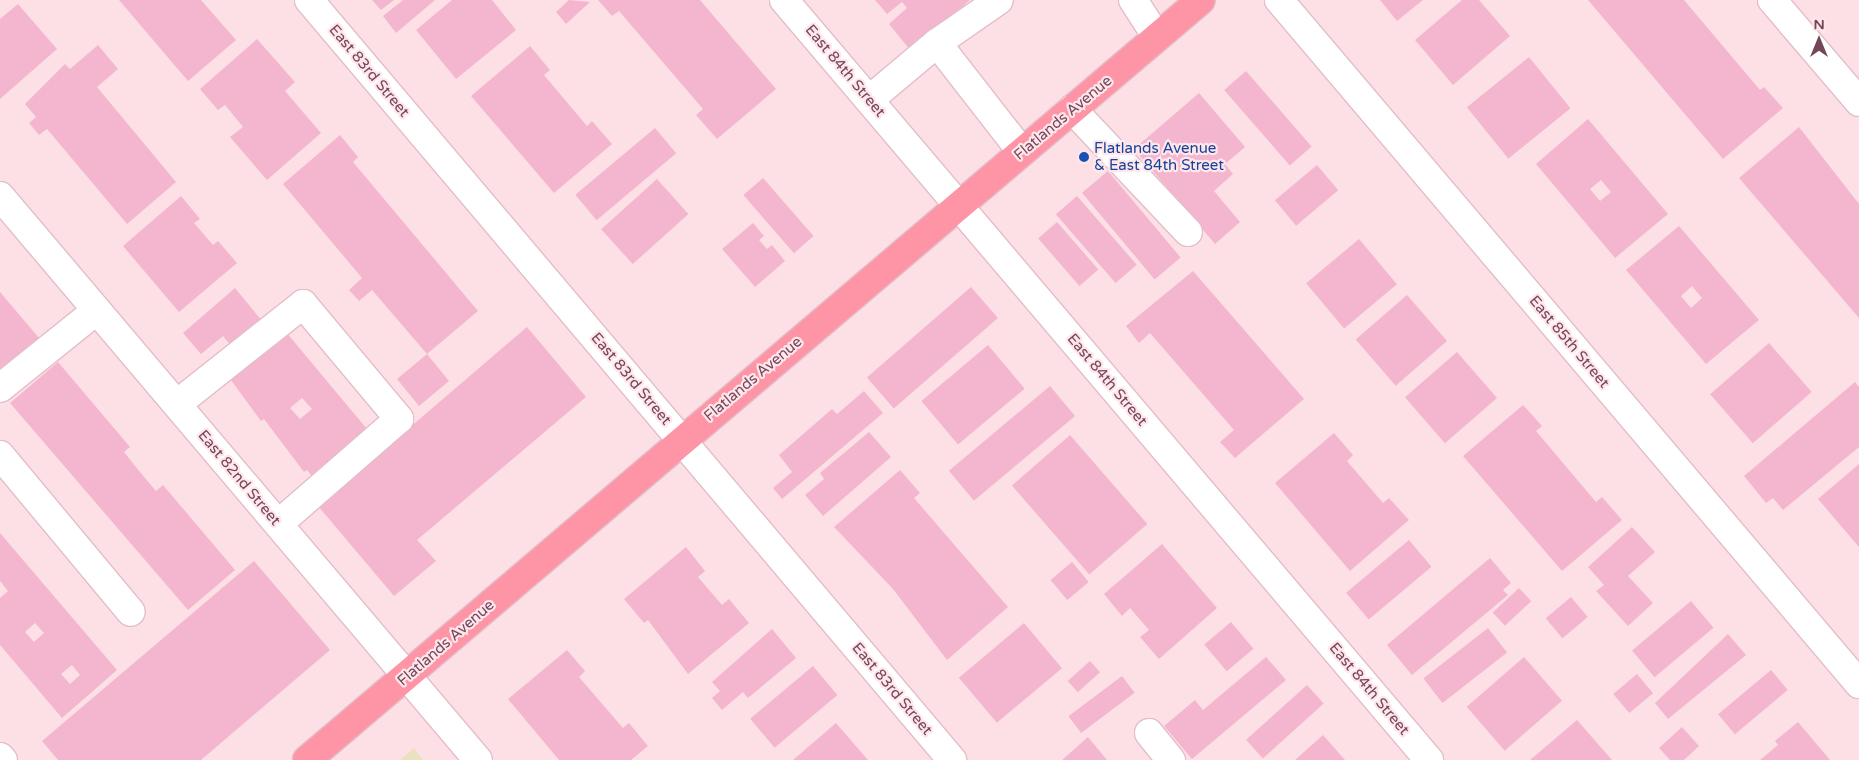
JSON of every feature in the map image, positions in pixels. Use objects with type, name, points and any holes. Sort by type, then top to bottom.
[{"type":"main road","name":"Flatlands Avenue","points":[[307,760],[682,439],[1201,0]]},
{"type":"street","name":"East 83rd Street","points":[[309,0],[952,760]]},
{"type":"street","name":"East 84th Street","points":[[784,0],[1429,760]]},
{"type":"street","points":[[869,100],[937,43],[999,0]]},
{"type":"street","points":[[1132,0],[1157,37]]},
{"type":"street","name":"East 85th Street","points":[[1279,0],[1859,684]]},
{"type":"street","points":[[1772,0],[1859,102]]},
{"type":"street","points":[[937,43],[1022,152]]},
{"type":"street","points":[[1072,109],[1188,232]]},
{"type":"street","name":"East 82nd Street","points":[[0,196],[478,760]]},
{"type":"street","points":[[177,404],[303,304],[335,342],[399,419],[278,524]]},
{"type":"street","points":[[0,388],[97,310]]},
{"type":"street","points":[[0,455],[131,612]]},
{"type":"street","points":[[1149,733],[1171,760]]},
{"type":"shaded area","points":[[414,748],[423,760],[400,760]]},
{"type":"building","points":[[119,0],[201,0],[236,40],[188,81]]},
{"type":"building","points":[[372,0],[394,0],[381,10]]},
{"type":"building","points":[[403,0],[435,0],[396,33],[383,16]]},
{"type":"building","points":[[452,0],[492,0],[516,30],[456,79],[416,30]]},
{"type":"building","points":[[569,0],[590,2],[566,24],[556,12]]},
{"type":"building","points":[[598,0],[700,0],[776,89],[717,139],[696,115],[703,109],[619,11],[612,16]]},
{"type":"building","points":[[875,0],[970,0],[911,51],[889,24],[907,8],[902,2],[887,14]]},
{"type":"building","points":[[1380,0],[1423,0],[1397,21]]},
{"type":"building","points":[[1462,0],[1479,0],[1510,36],[1453,85],[1415,40]]},
{"type":"building","points":[[1588,0],[1684,0],[1760,90],[1764,87],[1783,108],[1723,159]]},
{"type":"building","points":[[18,4],[57,49],[0,99],[0,19]]},
{"type":"building","points":[[257,39],[295,82],[285,91],[321,133],[267,180],[230,137],[243,127],[225,105],[218,110],[200,89]]},
{"type":"building","points":[[98,45],[118,69],[97,87],[176,182],[127,224],[47,129],[39,135],[29,123],[36,117],[25,104],[65,64],[70,69]]},
{"type":"building","points":[[530,46],[550,70],[544,75],[587,126],[592,121],[612,144],[554,193],[471,96]]},
{"type":"building","points":[[1529,57],[1571,108],[1508,159],[1467,107]]},
{"type":"building","points":[[1246,71],[1312,146],[1290,165],[1224,90]]},
{"type":"building","points":[[1199,93],[1245,147],[1225,164],[1233,174],[1214,191],[1240,222],[1215,244],[1134,149]]},
{"type":"building","points":[[1588,119],[1668,214],[1615,258],[1536,164]],"holes":[[[1601,180],[1611,192],[1600,201],[1590,189]]]},
{"type":"building","points":[[1799,127],[1859,204],[1859,318],[1739,178]]},
{"type":"building","points":[[655,128],[676,153],[597,220],[575,195]]},
{"type":"building","points":[[340,135],[358,157],[353,162],[478,311],[427,354],[372,290],[359,301],[349,290],[362,278],[283,184]]},
{"type":"building","points":[[1317,165],[1338,190],[1296,226],[1275,200]]},
{"type":"building","points":[[1108,171],[1181,258],[1155,279],[1082,193]]},
{"type":"building","points":[[763,178],[814,236],[794,253],[743,195]]},
{"type":"building","points":[[657,179],[688,214],[633,264],[601,229]]},
{"type":"building","points":[[181,196],[200,219],[194,223],[213,245],[218,241],[237,263],[179,312],[123,246]]},
{"type":"building","points":[[1077,196],[1137,265],[1116,283],[1056,214]]},
{"type":"building","points":[[1057,222],[1098,270],[1079,286],[1038,238]]},
{"type":"building","points":[[753,223],[764,236],[759,240],[767,249],[772,245],[785,261],[755,287],[722,249]]},
{"type":"building","points":[[1679,226],[1759,320],[1706,364],[1626,270]],"holes":[[[1692,286],[1702,298],[1691,308],[1681,296]]]},
{"type":"building","points":[[1359,239],[1397,284],[1344,329],[1306,283]]},
{"type":"building","points":[[1193,271],[1304,399],[1235,458],[1220,442],[1234,430],[1150,333],[1139,343],[1126,326]]},
{"type":"building","points":[[971,287],[998,318],[894,408],[867,378]]},
{"type":"building","points":[[235,288],[267,327],[237,353],[223,336],[201,354],[183,333]]},
{"type":"building","points":[[0,292],[39,338],[0,372]]},
{"type":"building","points":[[1407,295],[1447,341],[1396,386],[1356,340]]},
{"type":"building","points":[[527,327],[586,397],[417,540],[436,561],[394,596],[318,506]]},
{"type":"building","points":[[286,332],[372,435],[317,482],[307,470],[304,472],[264,419],[261,421],[231,380]],"holes":[[[302,398],[312,409],[300,419],[290,408]]]},
{"type":"building","points":[[1769,343],[1812,392],[1753,443],[1710,394]]},
{"type":"building","points":[[988,345],[1025,389],[958,445],[921,401]]},
{"type":"building","points":[[1457,352],[1497,398],[1445,443],[1405,397]]},
{"type":"building","points":[[427,354],[449,381],[419,406],[397,379]]},
{"type":"building","points":[[58,362],[130,447],[124,452],[156,491],[163,485],[235,570],[188,610],[10,403]]},
{"type":"building","points":[[1855,382],[1859,387],[1859,447],[1783,510],[1773,498],[1766,503],[1744,476]]},
{"type":"building","points":[[1050,386],[1075,416],[974,501],[949,471]]},
{"type":"building","points":[[864,391],[883,413],[782,499],[773,488],[792,472],[779,455],[832,409],[837,414]]},
{"type":"building","points":[[1523,405],[1542,426],[1536,431],[1596,502],[1602,497],[1622,520],[1562,571],[1463,456]]},
{"type":"building","points":[[869,432],[891,457],[823,516],[805,495],[824,479],[820,473]]},
{"type":"building","points":[[1334,433],[1353,455],[1347,461],[1383,503],[1389,498],[1409,520],[1350,571],[1275,483]]},
{"type":"building","points":[[1070,435],[1147,524],[1089,575],[1012,486]]},
{"type":"building","points":[[1859,464],[1859,547],[1818,499]]},
{"type":"building","points":[[900,470],[920,493],[914,498],[1008,607],[947,660],[893,589],[834,527]]},
{"type":"building","points":[[1632,527],[1655,552],[1628,576],[1653,603],[1628,626],[1596,591],[1604,585],[1588,567]]},
{"type":"building","points":[[0,533],[117,670],[62,718],[0,645],[0,598],[8,591],[0,581]],"holes":[[[35,623],[44,633],[34,642],[25,632]],[[72,665],[80,675],[70,684],[61,674]]]},
{"type":"building","points":[[1409,540],[1431,567],[1369,620],[1346,593]]},
{"type":"building","points":[[1162,544],[1217,608],[1159,659],[1140,637],[1149,630],[1130,608],[1122,616],[1104,594]]},
{"type":"building","points":[[686,547],[705,571],[698,577],[722,605],[729,599],[749,623],[688,674],[648,620],[644,623],[624,599]]},
{"type":"building","points":[[1490,558],[1511,583],[1503,590],[1508,595],[1412,675],[1387,645]]},
{"type":"building","points":[[254,561],[330,650],[201,760],[58,760],[42,741]]},
{"type":"building","points":[[1072,562],[1089,582],[1067,600],[1051,580]]},
{"type":"building","points":[[1519,588],[1531,601],[1505,626],[1493,613]]},
{"type":"building","points":[[1571,597],[1588,617],[1562,638],[1546,618]]},
{"type":"building","points":[[1691,601],[1713,628],[1655,677],[1632,650]]},
{"type":"building","points":[[1231,622],[1253,649],[1227,671],[1204,644]]},
{"type":"building","points":[[1024,623],[1062,668],[997,723],[959,678]]},
{"type":"building","points":[[1488,628],[1507,652],[1442,703],[1423,678]]},
{"type":"building","points":[[772,629],[796,658],[748,698],[743,692],[722,710],[712,698],[720,691],[712,682]]},
{"type":"building","points":[[1728,634],[1746,655],[1668,719],[1655,703]]},
{"type":"building","points":[[567,650],[585,671],[579,677],[623,728],[629,723],[648,746],[631,760],[559,760],[508,699]]},
{"type":"building","points":[[1266,657],[1286,680],[1192,759],[1164,726],[1195,700],[1203,710]]},
{"type":"building","points":[[1524,657],[1562,701],[1505,751],[1467,707]]},
{"type":"building","points":[[1090,661],[1100,672],[1078,692],[1068,681]]},
{"type":"building","points":[[813,666],[837,695],[775,748],[750,719]]},
{"type":"building","points":[[1771,670],[1788,690],[1735,734],[1718,714]]},
{"type":"building","points":[[1637,674],[1653,693],[1629,713],[1613,694]]},
{"type":"building","points":[[1122,676],[1135,693],[1081,733],[1068,716]]},
{"type":"building","points":[[1307,685],[1324,704],[1263,758],[1246,740]]},
{"type":"building","points":[[1577,720],[1612,760],[1530,760]]},
{"type":"building","points":[[1798,722],[1830,760],[1760,760],[1778,745],[1775,741]]},
{"type":"building","points":[[836,723],[868,760],[793,760]]},
{"type":"building","points":[[1682,727],[1699,746],[1684,760],[1670,760],[1659,748]]},
{"type":"building","points":[[1323,735],[1345,760],[1295,760]]},
{"type":"building","points":[[1088,737],[1107,760],[1062,760]]},
{"type":"place","name":"Flatlands Avenue & East 84th Street","points":[[1084,157]]}]
